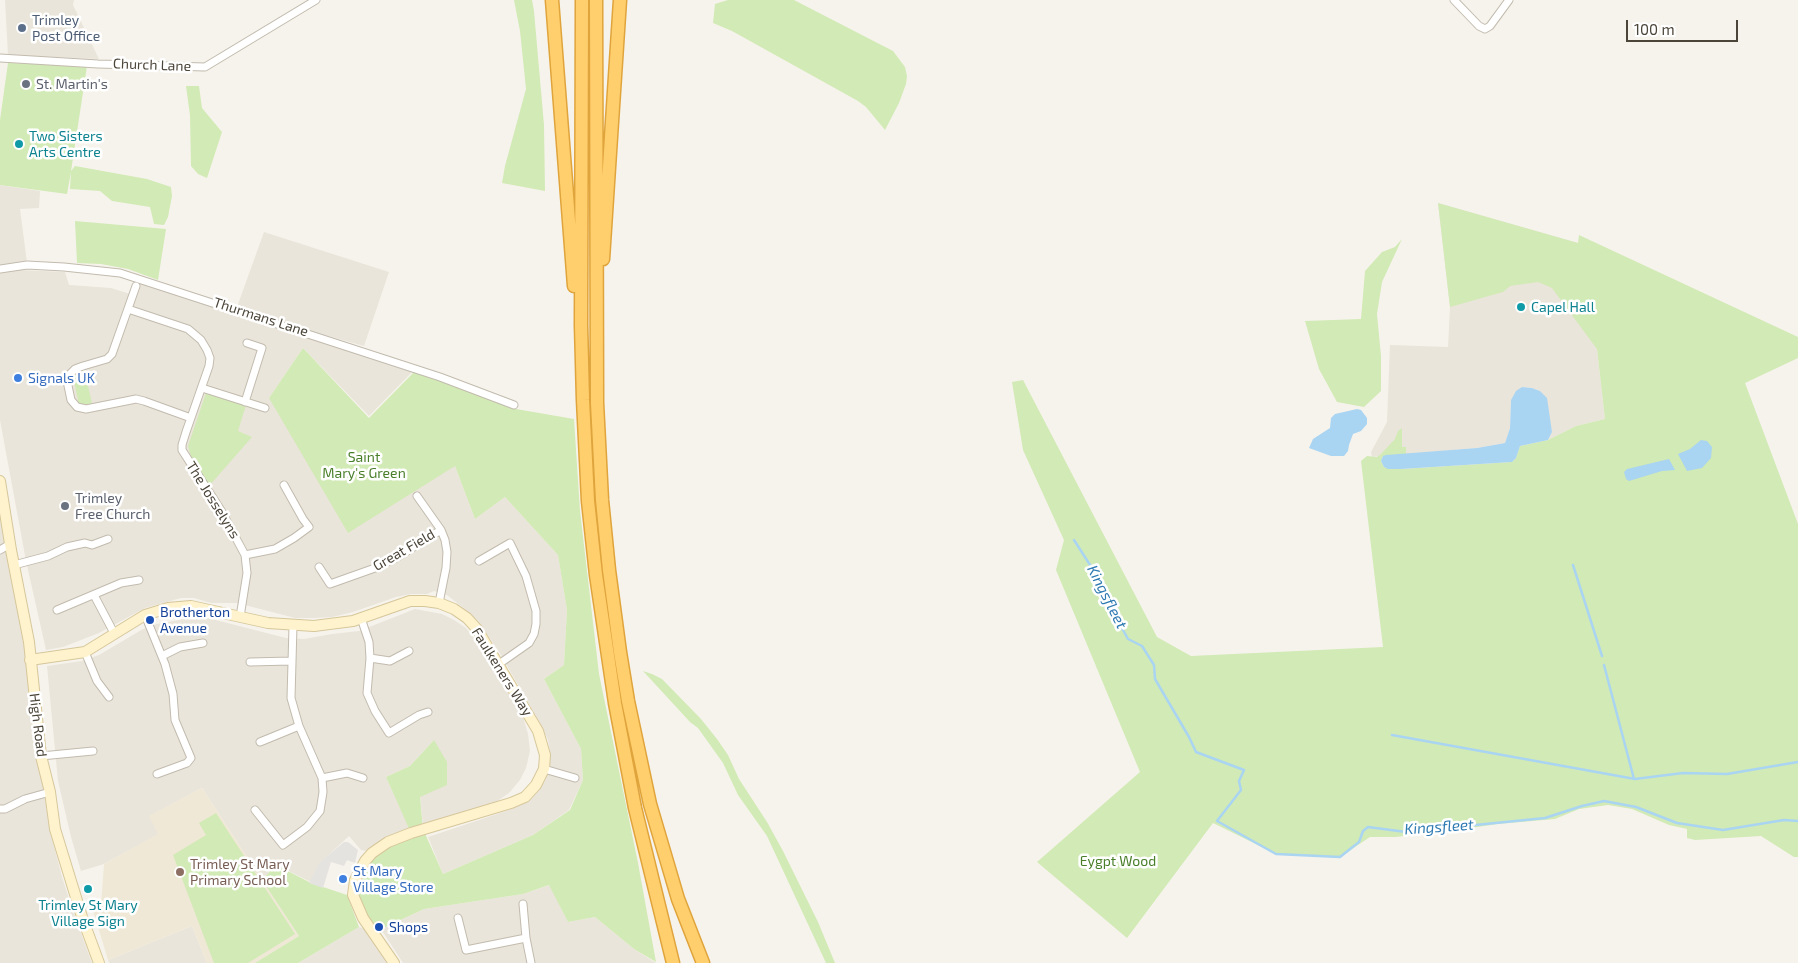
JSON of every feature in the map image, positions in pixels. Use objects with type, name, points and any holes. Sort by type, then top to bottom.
[{"type":"highway","points":[[552,0],[575,298],[582,325]]},
{"type":"highway","points":[[582,0],[582,325],[584,431],[588,501],[607,654],[635,808],[673,963]]},
{"type":"highway","points":[[596,0],[597,403],[602,500],[609,570],[620,652],[650,804],[678,899],[703,963]]},
{"type":"highway","points":[[597,286],[604,255],[620,0]]},
{"type":"street","name":"Church Lane","points":[[0,58],[98,64],[206,67],[316,0]]},
{"type":"street","points":[[1454,0],[1479,26],[1485,29],[1490,26],[1509,0]]},
{"type":"street","name":"Thurmans Lane","points":[[0,269],[27,265],[120,273],[442,377],[514,405]]},
{"type":"street","points":[[136,286],[112,354],[107,359],[75,369],[70,374],[67,381],[71,400],[77,407],[86,409],[136,399],[191,418]]},
{"type":"street","name":"The Josselyns","points":[[128,309],[188,329],[201,340],[210,358],[182,450],[222,512],[245,555],[247,573],[240,617]]},
{"type":"street","points":[[245,402],[262,348],[247,343]]},
{"type":"street","points":[[202,388],[265,408]]},
{"type":"street","name":"High Road","points":[[0,481],[29,642],[41,756],[50,792],[55,829],[82,917],[99,963]]},
{"type":"street","name":"The Josselyns","points":[[245,555],[275,549],[309,527],[284,485]]},
{"type":"street","points":[[417,496],[441,530],[447,552],[439,603]]},
{"type":"street","name":"Great Field","points":[[319,567],[330,584],[375,568],[396,558],[441,530]]},
{"type":"street","points":[[14,564],[48,556],[67,548],[85,544],[92,545],[108,539]]},
{"type":"street","points":[[479,561],[510,543],[526,576],[536,612],[534,634],[529,644],[499,664]]},
{"type":"street","points":[[0,550],[10,544]]},
{"type":"street","points":[[57,610],[122,583],[139,580]]},
{"type":"street","points":[[94,594],[114,633]]},
{"type":"street","name":"Faulkeners Way","points":[[30,660],[86,652],[102,643],[114,633],[145,616],[168,608],[191,606],[268,623],[293,626],[333,624],[361,618],[410,601],[439,603],[454,609],[467,618],[477,629],[538,731],[546,755],[544,769]]},
{"type":"street","points":[[145,616],[162,656],[173,694],[175,720],[191,758],[187,763],[157,774]]},
{"type":"street","points":[[361,618],[369,642],[370,658],[367,693],[389,733],[419,715],[428,712]]},
{"type":"street","points":[[255,810],[283,845],[307,827],[320,811],[323,792],[322,778],[299,726],[291,698],[293,626]]},
{"type":"street","points":[[162,656],[180,647],[203,643]]},
{"type":"street","points":[[86,652],[97,681],[109,696]]},
{"type":"street","points":[[370,658],[390,660],[409,652]]},
{"type":"street","points":[[250,662],[291,661]]},
{"type":"street","points":[[260,742],[299,726]]},
{"type":"street","points":[[41,756],[94,751]]},
{"type":"street","points":[[394,963],[363,918],[353,895],[355,880],[365,861],[372,853],[388,842],[417,831],[511,804],[525,797],[536,785],[544,769],[575,778]]},
{"type":"street","points":[[322,778],[347,773],[363,778]]},
{"type":"street","points":[[0,808],[5,809],[25,799],[50,792]]},
{"type":"street","points":[[522,904],[531,963]]},
{"type":"street","points":[[458,918],[466,950],[526,938]]},
{"type":"shaded area","points":[[5,0],[74,0],[73,5],[99,59],[8,55]]},
{"type":"shaded area","points":[[0,185],[40,191],[39,208],[20,209],[27,263],[0,265]]},
{"type":"shaded area","points":[[1438,203],[1578,243],[1597,349],[1605,419],[1576,426],[1548,440],[1552,432],[1540,391],[1522,387],[1511,400],[1510,428],[1505,443],[1477,448],[1372,457],[1371,452],[1387,422],[1390,345],[1448,347],[1450,307]]},
{"type":"shaded area","points":[[264,232],[389,272],[364,346],[310,331],[237,307]]},
{"type":"shaded area","points":[[0,271],[65,272],[69,285],[111,288],[130,294],[136,281],[307,338],[362,352],[414,370],[369,416],[303,348],[269,398],[455,466],[475,519],[505,497],[558,555],[567,610],[564,665],[544,679],[581,749],[583,780],[569,810],[533,835],[443,874],[428,837],[509,810],[531,799],[546,779],[550,753],[548,740],[541,725],[498,650],[478,621],[447,595],[434,591],[427,594],[411,594],[396,597],[332,617],[314,618],[295,618],[237,603],[211,603],[194,598],[181,598],[145,608],[99,633],[63,647],[46,650],[26,561],[0,420]]},
{"type":"shaded area","points":[[0,496],[25,637],[51,834],[62,877],[92,963],[0,963]]},
{"type":"shaded area","points":[[415,609],[442,614],[466,628],[481,646],[523,717],[530,751],[526,768],[520,780],[509,793],[496,802],[423,826],[420,796],[434,740],[410,766],[386,777],[411,831],[376,844],[366,851],[361,850],[349,836],[322,861],[311,882],[276,865],[262,880],[202,788],[150,816],[159,834],[104,864],[81,871],[58,781],[47,666],[82,661],[99,655],[143,629],[157,624],[184,619],[204,617],[286,638],[304,639],[359,631]]},
{"type":"shaded area","name":"Trimley St Mary Primary School","points":[[202,788],[299,936],[255,963],[207,963],[192,926],[108,960],[92,907],[101,904],[104,864],[158,834],[149,816]]},
{"type":"shaded area","points":[[344,842],[348,842],[358,850],[355,863],[347,860],[344,866],[331,862],[323,888],[309,883],[320,862]]},
{"type":"shaded area","points":[[550,885],[568,922],[595,917],[634,949],[656,963],[403,963],[381,929],[424,909],[523,894]]},
{"type":"shaded area","points":[[192,926],[207,963],[109,963],[108,960]]},
{"type":"shaded area","points":[[359,927],[368,930],[390,963],[298,963]]},
{"type":"green space","points":[[514,0],[532,0],[534,11],[544,125],[545,191],[502,183],[526,89],[520,31]]},
{"type":"green space","points":[[728,0],[794,0],[893,51],[905,67],[907,76],[899,103],[885,130],[866,107],[858,101],[732,31],[713,23],[715,4]]},
{"type":"green space","points":[[8,63],[87,66],[71,171],[75,166],[147,179],[171,187],[172,196],[168,217],[164,225],[154,224],[150,207],[112,201],[100,191],[70,189],[71,172],[67,194],[0,185],[0,120]]},
{"type":"green space","points":[[186,86],[199,86],[202,108],[222,132],[207,178],[198,174],[191,166],[190,115]]},
{"type":"green space","name":"Eygpt Wood","points":[[1438,203],[1578,243],[1579,235],[1798,337],[1798,358],[1745,383],[1798,524],[1798,857],[1794,857],[1761,836],[1695,840],[1687,838],[1687,829],[1669,825],[1632,809],[1608,805],[1579,809],[1555,819],[1395,837],[1370,837],[1340,857],[1276,854],[1213,823],[1127,938],[1037,862],[1140,772],[1056,570],[1064,540],[1023,450],[1012,382],[1023,380],[1157,637],[1191,656],[1383,647],[1361,461],[1367,456],[1377,457],[1381,454],[1402,428],[1402,447],[1406,447],[1406,454],[1383,456],[1381,461],[1384,467],[1401,469],[1512,462],[1516,458],[1520,446],[1548,440],[1576,426],[1605,419],[1597,349],[1552,288],[1538,282],[1510,286],[1503,292],[1450,307]]},
{"type":"green space","points":[[75,221],[166,229],[158,280],[128,269],[101,264],[77,263]]},
{"type":"green space","points":[[1402,239],[1382,282],[1377,314],[1381,356],[1381,391],[1364,407],[1337,402],[1319,369],[1305,321],[1361,319],[1365,271],[1382,252],[1395,247]]},
{"type":"green space","name":"Saint Mary's Green","points":[[303,348],[369,418],[415,371],[516,409],[574,419],[580,511],[599,674],[638,863],[656,962],[634,949],[595,917],[568,922],[549,885],[523,894],[424,909],[374,934],[353,895],[365,861],[411,833],[386,777],[410,766],[434,740],[447,762],[447,785],[420,797],[423,829],[443,874],[533,835],[570,810],[583,780],[581,749],[544,679],[564,665],[567,610],[558,555],[505,497],[475,519],[455,466],[348,533],[269,398]]},
{"type":"green space","points":[[84,369],[92,403],[84,405],[77,403],[74,381],[71,378],[75,373]]},
{"type":"green space","points":[[206,393],[246,405],[238,431],[252,437],[209,486],[193,465],[188,446]]},
{"type":"green space","points":[[643,671],[662,679],[701,719],[728,755],[739,779],[783,851],[818,922],[835,963],[826,963],[767,836],[738,795],[723,763],[698,728],[690,722]]},
{"type":"green space","points":[[216,813],[295,934],[248,963],[214,963],[173,855],[206,835],[199,823]]},
{"type":"green space","points":[[276,865],[311,883],[347,895],[359,927],[298,963],[255,963],[299,936],[262,880]]},
{"type":"water","points":[[1522,387],[1540,391],[1547,398],[1552,432],[1548,440],[1520,446],[1516,458],[1512,462],[1401,469],[1388,469],[1384,467],[1381,461],[1383,456],[1386,455],[1477,448],[1505,443],[1510,428],[1511,400],[1516,391]]},
{"type":"water","points":[[1357,409],[1361,410],[1367,418],[1367,424],[1361,431],[1353,434],[1348,451],[1344,456],[1331,456],[1309,448],[1313,439],[1330,428],[1331,418],[1335,414]]},
{"type":"water","points":[[1701,440],[1707,441],[1712,447],[1711,458],[1702,468],[1687,471],[1678,454],[1690,449]]},
{"type":"water","points":[[1669,459],[1675,470],[1662,471],[1629,481],[1626,479],[1624,472],[1627,469]]},
{"type":"waterway","name":"Kingsfleet","points":[[1074,540],[1101,582],[1099,587],[1128,639],[1142,646],[1154,665],[1155,679],[1196,752],[1244,770],[1239,781],[1241,790],[1217,821],[1276,854],[1340,857],[1359,842],[1363,831],[1368,827],[1406,832],[1545,818],[1604,801],[1636,807],[1677,823],[1723,830],[1784,820],[1798,821]]},
{"type":"waterway","points":[[1573,565],[1602,656]]},
{"type":"waterway","points":[[1604,665],[1634,779]]},
{"type":"waterway","points":[[1392,735],[1635,779],[1683,773],[1727,774],[1798,762]]},
{"type":"place","name":"Trimley Post Office","points":[[22,28]]},
{"type":"place","name":"St. Martin's","points":[[26,84]]},
{"type":"place","name":"Two Sisters Arts Centre","points":[[19,144]]},
{"type":"place","name":"Capel Hall","points":[[1521,307]]},
{"type":"place","name":"Signals UK","points":[[18,378]]},
{"type":"place","name":"Trimley Free Church","points":[[65,506]]},
{"type":"place","name":"Brotherton Avenue","points":[[150,620]]},
{"type":"place","name":"Trimley St Mary Primary School","points":[[180,872]]},
{"type":"place","name":"St Mary Village Store","points":[[343,879]]},
{"type":"place","name":"Trimley St Mary Village Sign","points":[[88,889]]},
{"type":"place","name":"Shops","points":[[379,927]]}]
